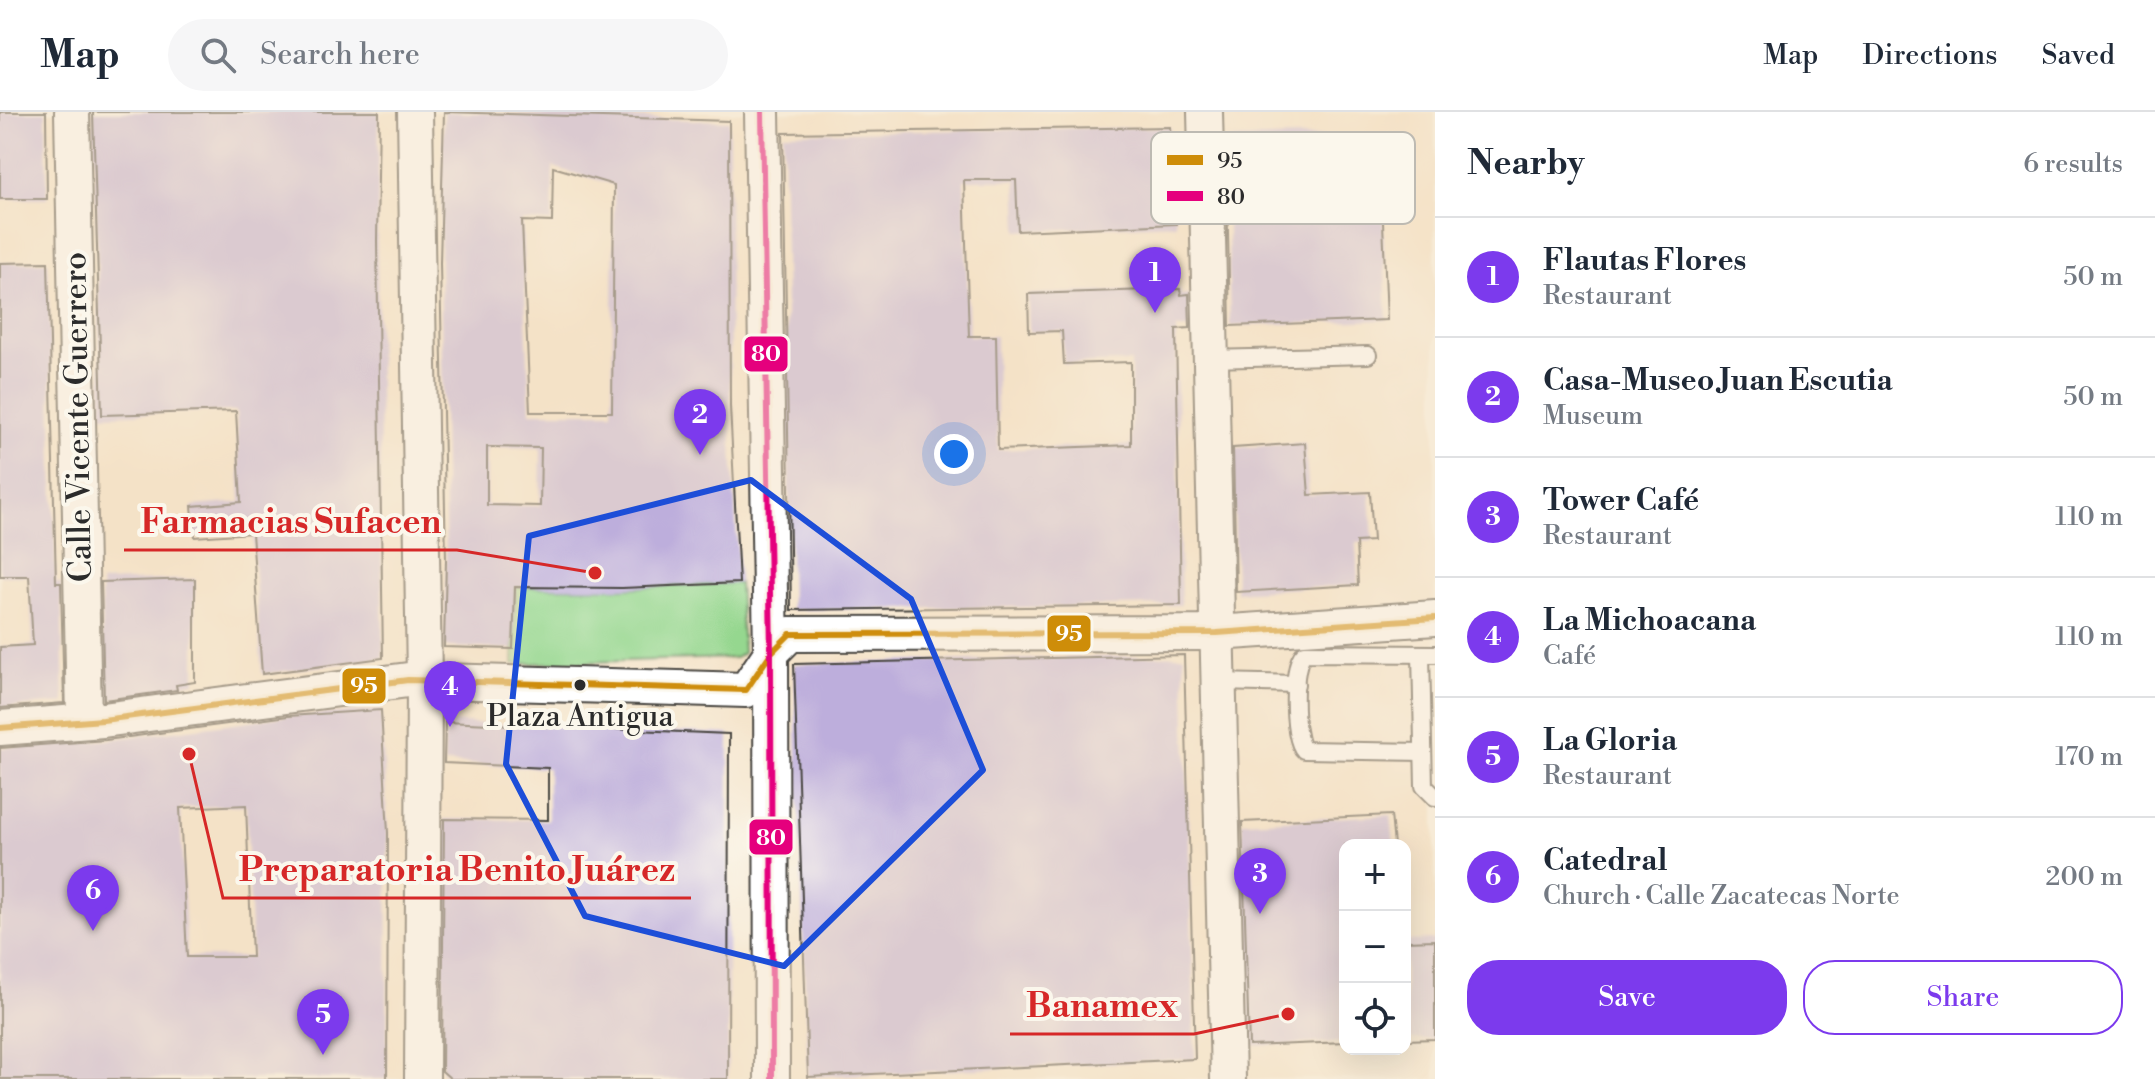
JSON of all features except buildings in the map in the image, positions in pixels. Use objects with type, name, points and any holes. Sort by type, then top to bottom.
[{"type":"street","name":"Calle Vicente Guerrero","points":[[72,112],[84,721]]},
{"type":"street","points":[[415,112],[424,679],[422,1079]]},
{"type":"street","points":[[762,112],[771,653],[772,1079]]},
{"type":"street","points":[[1205,112],[1205,132]]},
{"type":"street","points":[[1207,224],[1228,1079]]},
{"type":"street","points":[[0,728],[84,721],[424,679],[746,690],[771,653],[790,634],[1217,633],[1435,618]]},
{"type":"lane","points":[[1209,359],[1368,355]]},
{"type":"lane","points":[[1423,752],[1304,750],[1296,738],[1296,663],[1305,653],[1428,654],[1424,786],[1435,797]]},
{"type":"lane","points":[[1218,682],[1296,684]]},
{"type":"highlighted area","points":[[751,480],[911,599],[983,770],[784,966],[585,916],[506,764],[529,536]]},
{"type":"green space","name":"Plaza Antigua","points":[[739,583],[743,653],[735,658],[513,664],[515,587],[622,588]]},
{"type":"transit line","name":"80","points":[[762,112],[771,653],[772,1079]]},
{"type":"transit line","name":"95","points":[[0,728],[103,720],[408,680],[746,690],[771,653],[790,634],[1217,633],[1435,618]]},
{"type":"place","name":"Flautas Flores","points":[[1155,313]]},
{"type":"place","name":"Casa-Museo Juan Escutia","points":[[700,455]]},
{"type":"place","name":"Farmacias Sufacen","points":[[595,573]]},
{"type":"place","name":"Plaza Antigua","points":[[580,685]]},
{"type":"place","name":"La Michoacana","points":[[450,727]]},
{"type":"place","name":"Preparatoria Benito Juárez","points":[[189,754]]},
{"type":"place","name":"Tower Café","points":[[1260,914]]},
{"type":"place","name":"Catedral","points":[[93,931]]},
{"type":"place","name":"Banamex","points":[[1288,1014]]},
{"type":"place","name":"La Gloria","points":[[323,1055]]}]
